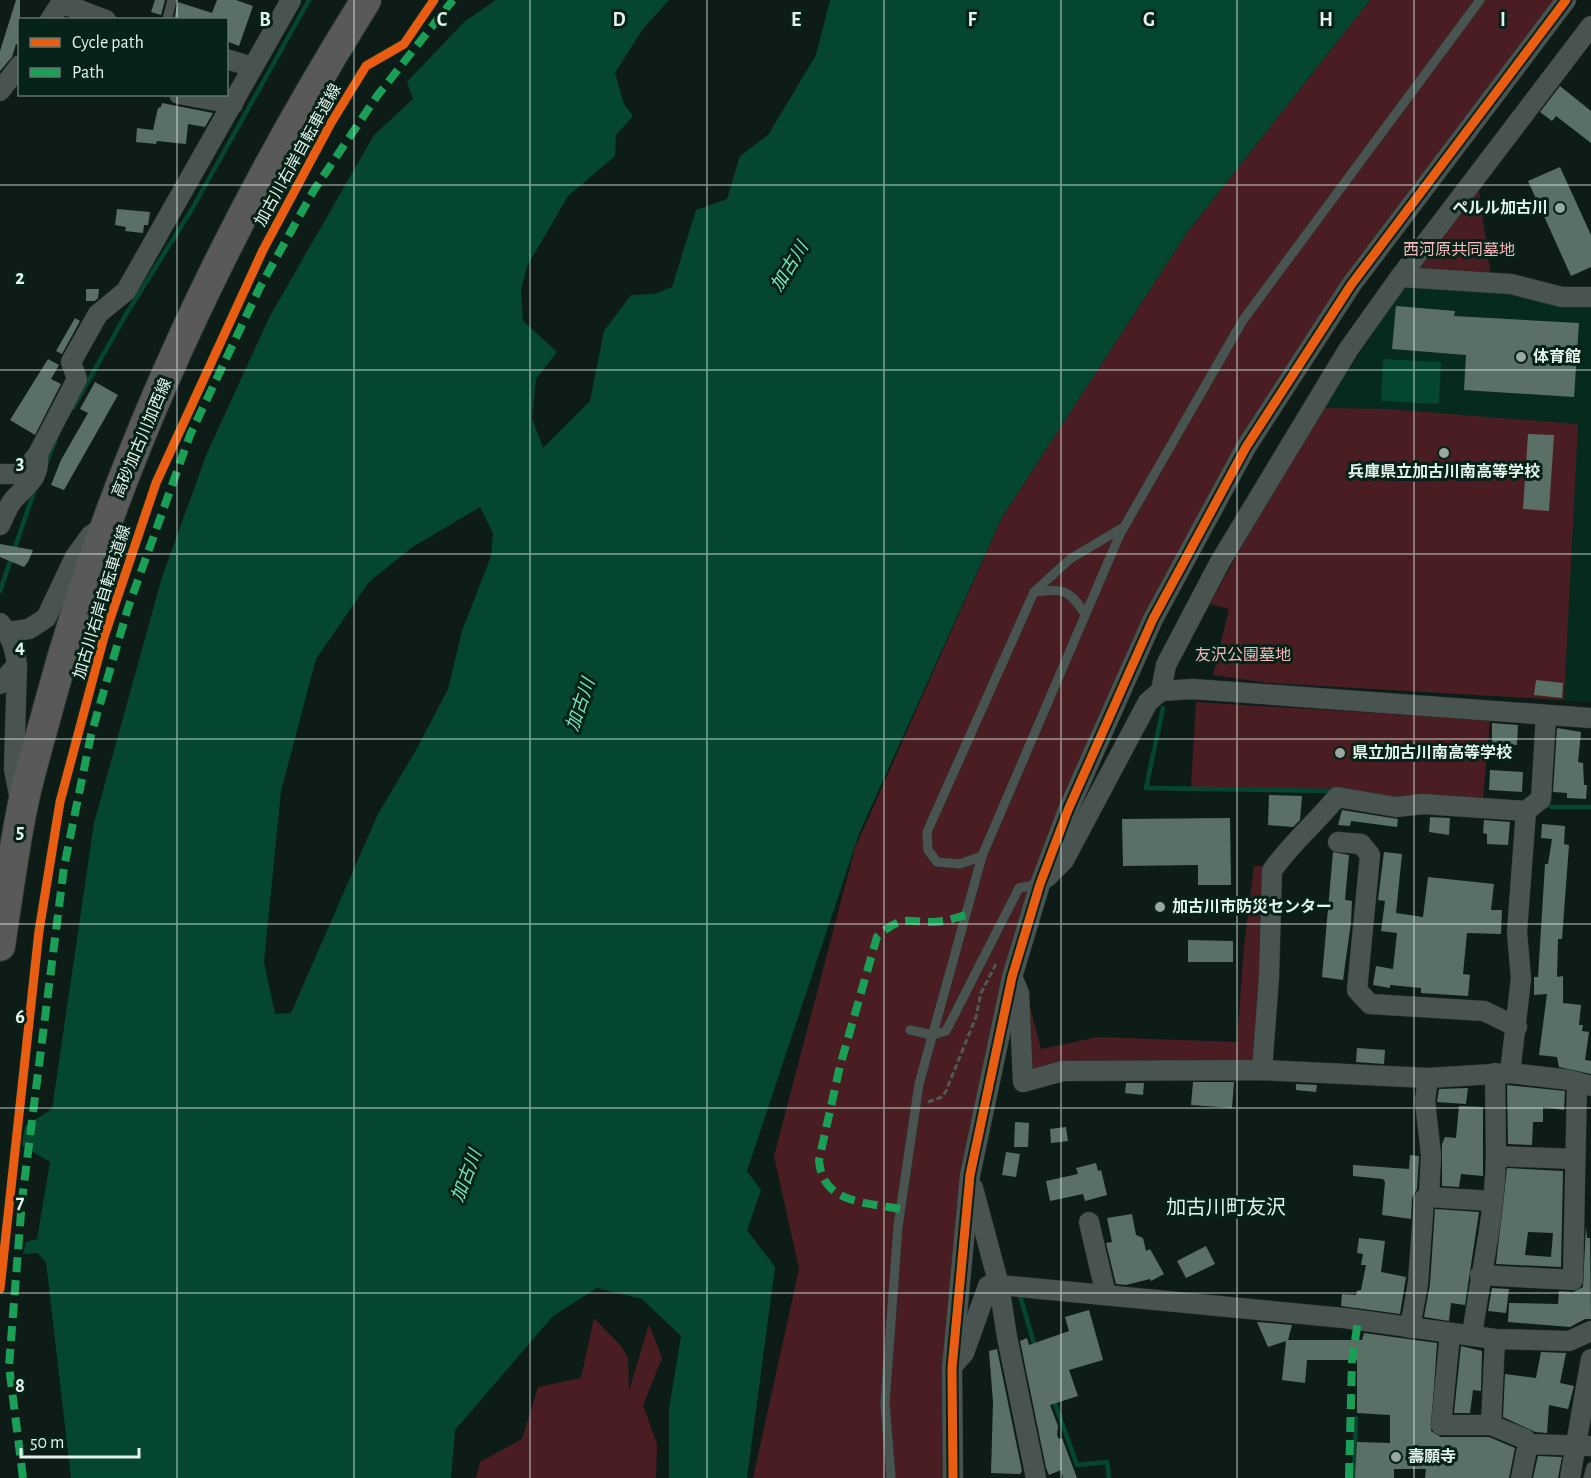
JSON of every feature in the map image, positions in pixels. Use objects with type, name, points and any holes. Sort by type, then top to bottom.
[{"type":"main road","name":"高砂加古川加西線","points":[[0,946],[22,808],[66,644],[105,525],[144,429],[225,250],[366,0]]},
{"type":"street","points":[[0,525],[13,500],[22,474],[38,454],[77,379],[71,362],[98,314],[126,291],[291,0]]},
{"type":"street","points":[[953,1478],[952,1368],[970,1175],[1012,977],[1040,884],[1072,800],[1153,619],[1246,447],[1350,285],[1566,0]]},
{"type":"street","points":[[56,6],[99,18]]},
{"type":"street","points":[[1161,691],[1166,665],[1220,562],[1348,350],[1400,276],[1591,26]]},
{"type":"street","points":[[1570,53],[1591,48]]},
{"type":"street","points":[[228,60],[253,67]]},
{"type":"street","points":[[0,91],[18,68]]},
{"type":"street","points":[[190,96],[233,104]]},
{"type":"street","points":[[1400,276],[1511,284],[1562,297],[1591,297]]},
{"type":"street","points":[[13,500],[34,481],[39,467],[38,454]]},
{"type":"street","points":[[0,474],[22,474]]},
{"type":"street","points":[[4,628],[29,629],[46,618],[75,557],[91,535],[105,525]]},
{"type":"street","points":[[4,628],[15,648],[17,665],[14,769],[22,808]]},
{"type":"street","points":[[0,684],[17,665]]},
{"type":"street","points":[[1040,884],[1064,860],[1148,702],[1161,691],[1193,689],[1591,718]]},
{"type":"street","points":[[1472,1336],[1480,1275],[1490,1232],[1502,1073],[1517,1027],[1521,979],[1517,932],[1546,716]]},
{"type":"street","points":[[1262,1070],[1269,977],[1272,871],[1280,858],[1316,824],[1337,797],[1396,807],[1424,804],[1533,805]]},
{"type":"street","points":[[1338,842],[1361,844],[1370,855],[1358,990],[1370,1004],[1484,1011],[1517,1027]]},
{"type":"street","points":[[1012,977],[1019,993],[1023,1082],[1063,1071],[1262,1070],[1428,1078],[1502,1073],[1584,1084],[1576,1197],[1582,1260],[1573,1280],[1480,1275]]},
{"type":"street","points":[[1428,1078],[1425,1110],[1431,1155],[1429,1197]]},
{"type":"street","points":[[1496,1156],[1580,1150]]},
{"type":"street","points":[[970,1175],[999,1285],[1007,1337],[1036,1478]]},
{"type":"street","points":[[1410,1328],[1418,1283],[1424,1199],[1429,1197],[1492,1201]]},
{"type":"street","points":[[1089,1222],[1106,1295]]},
{"type":"street","points":[[952,1368],[964,1353],[988,1286],[999,1285],[1344,1318],[1495,1340],[1569,1341],[1591,1331]]},
{"type":"street","points":[[1450,1334],[1441,1425],[1491,1425],[1525,1439],[1528,1444],[1521,1478]]},
{"type":"street","points":[[1491,1425],[1495,1340]]},
{"type":"street","points":[[1570,1478],[1583,1445],[1591,1359]]},
{"type":"street","points":[[1528,1444],[1583,1445]]},
{"type":"lane","points":[[168,18],[172,0]]},
{"type":"lane","points":[[891,1478],[886,1391],[898,1226],[917,1100],[982,856],[1124,527],[1243,320],[1480,0]]},
{"type":"lane","points":[[982,856],[960,864],[937,862],[928,850],[927,832],[1034,592],[1070,559],[1124,527]]},
{"type":"lane","points":[[1034,592],[1059,589],[1073,594],[1085,614]]},
{"type":"lane","points":[[909,1030],[933,1035],[946,1031],[1019,888],[1040,884]]},
{"type":"lane","points":[[1588,1478],[1591,1467]]},
{"type":"path","points":[[917,1100],[931,1103],[942,1097],[946,1091],[976,1017],[981,993],[1001,953]]},
{"type":"shaded area","name":"兵庫県立加古川南高等学校","points":[[1405,285],[1500,289],[1591,303],[1591,702],[1268,683],[1324,408]]},
{"type":"green space","points":[[1370,0],[1558,0],[1431,162],[1331,303],[1241,441],[999,990],[960,1196],[948,1478],[753,1478],[799,1269],[774,1156],[855,848],[1002,517],[1188,231]]},
{"type":"green space","name":"西河原共同墓地","points":[[1478,182],[1491,278],[1411,270]]},
{"type":"green space","name":"兵庫県立加古川南高等学校","points":[[1324,408],[1386,409],[1578,424],[1564,700],[1268,683],[1213,675],[1229,609],[1210,604],[1268,498]]},
{"type":"green space","name":"県立加古川南高等学校","points":[[1196,702],[1490,720],[1483,800],[1401,800],[1345,790],[1191,787]]},
{"type":"green space","points":[[1254,866],[1270,866],[1259,1063],[1027,1074],[1027,995],[1041,1049],[1098,1037],[1237,1042],[1244,946]]},
{"type":"green space","points":[[594,1318],[621,1346],[628,1358],[629,1391],[649,1324],[662,1358],[643,1405],[657,1444],[656,1478],[476,1478],[480,1462],[522,1439],[538,1387],[581,1378]]},
{"type":"water","name":"加古川","points":[[496,0],[669,0],[642,30],[615,73],[624,104],[633,116],[616,135],[615,156],[568,196],[527,266],[521,291],[523,321],[557,352],[536,379],[532,418],[543,448],[590,401],[604,331],[631,295],[654,294],[672,287],[696,210],[727,199],[740,156],[768,135],[816,55],[830,0],[1370,0],[1188,231],[1002,517],[859,834],[747,1171],[761,1190],[747,1230],[775,1267],[747,1478],[669,1478],[669,1409],[681,1336],[642,1299],[597,1288],[553,1316],[455,1430],[451,1478],[71,1478],[46,1262],[37,1253],[23,1254],[26,1242],[37,1239],[50,1162],[21,1145],[25,1126],[52,1109],[94,823],[162,577],[207,453],[270,316],[374,135],[413,99],[407,82],[464,22]],"holes":[[[480,507],[493,533],[491,556],[462,631],[448,689],[415,752],[378,814],[291,1013],[275,1014],[264,962],[281,791],[316,659],[369,582],[411,548]]]},
{"type":"water","points":[[1383,359],[1441,362],[1439,404],[1381,401]]},
{"type":"building","points":[[16,0],[20,0],[18,45],[16,44],[12,57],[0,71],[0,51]]},
{"type":"building","points":[[155,0],[165,0],[161,15],[151,12]]},
{"type":"building","points":[[217,0],[236,0],[253,6],[239,46],[228,42],[228,18],[174,18],[178,2],[212,13]]},
{"type":"building","points":[[1560,86],[1591,111],[1591,143],[1556,116],[1552,121],[1540,112]]},
{"type":"building","points":[[162,103],[213,113],[205,127],[188,124],[186,144],[157,141],[156,144],[136,142],[137,128],[153,130],[158,108]]},
{"type":"building","name":"ペルル加古川","points":[[1560,167],[1591,235],[1591,267],[1571,276],[1528,181]]},
{"type":"building","points":[[117,209],[150,212],[148,225],[144,225],[143,233],[125,231],[126,227],[115,225]]},
{"type":"building","points":[[86,289],[99,289],[98,298],[95,301],[86,301]]},
{"type":"building","name":"体育館","points":[[1396,306],[1455,311],[1454,316],[1579,323],[1574,397],[1464,390],[1466,355],[1392,349]]},
{"type":"building","points":[[75,318],[80,321],[62,354],[56,351]]},
{"type":"building","points":[[48,359],[59,365],[51,379],[61,384],[35,435],[10,420]]},
{"type":"building","points":[[95,382],[118,395],[64,490],[51,485],[61,460],[88,413],[80,409]]},
{"type":"building","points":[[1528,434],[1554,435],[1549,511],[1523,509]]},
{"type":"building","points":[[0,544],[33,550],[24,567],[0,557]]},
{"type":"building","points":[[1536,680],[1563,683],[1562,698],[1534,695]]},
{"type":"building","points":[[1492,723],[1518,725],[1517,745],[1492,744]]},
{"type":"building","points":[[1557,728],[1581,732],[1578,762],[1583,763],[1584,785],[1587,785],[1586,799],[1567,798],[1567,793],[1553,792]]},
{"type":"building","points":[[1490,770],[1523,772],[1522,792],[1489,790]]},
{"type":"building","points":[[1269,795],[1302,796],[1300,820],[1293,827],[1268,825]]},
{"type":"building","points":[[1342,810],[1398,819],[1397,827],[1351,821],[1350,826],[1338,825]]},
{"type":"building","points":[[1430,817],[1450,818],[1449,835],[1429,832]]},
{"type":"building","name":"加古川市防災センター","points":[[1230,818],[1231,885],[1198,885],[1198,865],[1123,866],[1122,819]]},
{"type":"building","points":[[1484,820],[1510,822],[1508,845],[1487,844],[1487,834],[1483,833]]},
{"type":"building","points":[[1542,824],[1565,826],[1564,844],[1569,845],[1562,939],[1558,939],[1557,977],[1563,976],[1563,1003],[1581,1005],[1579,1025],[1583,1025],[1582,1031],[1589,1032],[1585,1060],[1591,1061],[1591,1074],[1559,1067],[1557,1057],[1539,1055],[1547,994],[1534,995],[1534,977],[1538,977],[1545,864],[1548,864],[1552,839],[1541,838]]},
{"type":"building","points":[[1333,852],[1349,855],[1345,900],[1352,901],[1351,922],[1343,980],[1322,977]]},
{"type":"building","points":[[1384,852],[1402,854],[1396,913],[1423,917],[1428,877],[1494,884],[1491,910],[1502,910],[1501,934],[1467,933],[1463,974],[1470,975],[1468,996],[1421,993],[1421,988],[1390,985],[1390,988],[1373,985],[1376,966],[1393,969],[1397,933],[1381,931],[1385,901],[1378,900]]},
{"type":"building","points":[[1188,940],[1233,941],[1233,962],[1188,962]]},
{"type":"building","points":[[1357,1048],[1385,1050],[1384,1064],[1356,1062]]},
{"type":"building","points":[[1193,1082],[1234,1082],[1232,1108],[1191,1105]]},
{"type":"building","points":[[1126,1083],[1144,1083],[1143,1095],[1125,1093]]},
{"type":"building","points":[[1296,1084],[1317,1085],[1316,1092],[1296,1090]]},
{"type":"building","points":[[1507,1085],[1565,1091],[1564,1110],[1543,1107],[1543,1122],[1533,1122],[1532,1145],[1508,1144]]},
{"type":"building","points":[[1468,1088],[1466,1104],[1437,1102],[1439,1089]]},
{"type":"building","points":[[1459,1106],[1483,1107],[1483,1176],[1461,1174],[1459,1187],[1442,1186],[1442,1144],[1445,1137],[1456,1138]]},
{"type":"building","points":[[1015,1122],[1029,1123],[1028,1147],[1014,1147]]},
{"type":"building","points":[[1066,1127],[1068,1141],[1051,1143],[1050,1129]]},
{"type":"building","points":[[1006,1152],[1020,1154],[1016,1177],[1002,1175]]},
{"type":"building","points":[[1410,1155],[1419,1156],[1417,1189],[1412,1198],[1411,1219],[1382,1215],[1385,1182],[1383,1179],[1353,1176],[1353,1165],[1409,1169]]},
{"type":"building","points":[[1096,1163],[1098,1171],[1101,1170],[1107,1195],[1085,1201],[1083,1194],[1050,1201],[1046,1181],[1078,1174],[1076,1168]]},
{"type":"building","points":[[1507,1168],[1563,1171],[1561,1267],[1496,1264]],"holes":[[[1528,1232],[1553,1233],[1551,1257],[1525,1255]]]},
{"type":"building","points":[[1435,1209],[1479,1212],[1465,1305],[1451,1303],[1449,1321],[1424,1317],[1430,1284]]},
{"type":"building","points":[[1132,1214],[1136,1235],[1143,1238],[1146,1251],[1150,1249],[1164,1274],[1151,1281],[1150,1279],[1126,1285],[1116,1284],[1106,1243],[1112,1242],[1107,1218]]},
{"type":"building","points":[[1586,1226],[1587,1238],[1590,1238],[1591,1319],[1585,1319],[1570,1327],[1508,1322],[1509,1303],[1558,1304],[1559,1291],[1573,1292],[1583,1287]]},
{"type":"building","points":[[1359,1238],[1385,1241],[1381,1272],[1406,1277],[1400,1314],[1341,1306],[1342,1294],[1356,1295],[1357,1291],[1361,1290],[1366,1265],[1361,1265],[1363,1254],[1357,1253]]},
{"type":"building","points":[[1206,1246],[1215,1264],[1186,1278],[1177,1261]]},
{"type":"building","points":[[1492,1288],[1509,1289],[1506,1313],[1488,1311]]},
{"type":"building","points":[[1089,1310],[1103,1360],[1069,1370],[1078,1396],[1050,1405],[1058,1426],[1057,1435],[1059,1439],[1062,1438],[1077,1478],[1063,1478],[1061,1470],[1049,1475],[1046,1468],[1020,1341],[1027,1338],[1029,1345],[1069,1331],[1065,1317]]},
{"type":"building","points":[[1257,1322],[1292,1325],[1288,1340],[1362,1340],[1364,1333],[1437,1343],[1431,1431],[1441,1437],[1489,1437],[1515,1448],[1509,1478],[1425,1478],[1426,1469],[1394,1469],[1394,1478],[1355,1478],[1357,1442],[1390,1443],[1390,1415],[1357,1413],[1357,1360],[1307,1360],[1305,1383],[1282,1380],[1286,1341],[1268,1347]]},
{"type":"building","points":[[1461,1346],[1482,1351],[1481,1391],[1473,1390],[1470,1413],[1454,1413]]},
{"type":"building","points":[[997,1349],[1022,1471],[1020,1474],[991,1473],[993,1402],[989,1351]]},
{"type":"building","points":[[1541,1352],[1566,1353],[1560,1383],[1574,1386],[1568,1409],[1549,1405],[1547,1433],[1535,1432],[1503,1417],[1505,1374],[1536,1378]]},
{"type":"building","points":[[1538,1456],[1562,1457],[1558,1478],[1533,1478]]},
{"type":"waterway","points":[[73,408],[125,316],[192,209],[309,0]]},
{"type":"waterway","points":[[46,464],[56,439]]},
{"type":"waterway","points":[[0,591],[35,489]]},
{"type":"waterway","points":[[1163,708],[1146,788],[1335,791]]},
{"type":"waterway","points":[[1543,804],[1553,807],[1591,807]]},
{"type":"waterway","points":[[1019,1292],[1035,1347]]},
{"type":"waterway","points":[[1053,1398],[1077,1465],[1107,1462],[1109,1478]]},
{"type":"waterway","points":[[1354,1478],[1356,1418]]},
{"type":"marked path","points":[[23,1478],[9,1366],[22,1200],[64,867],[91,735],[128,608],[190,435],[260,287],[314,190],[377,96],[453,0]]},
{"type":"marked path","points":[[900,1209],[848,1198],[837,1193],[828,1185],[822,1174],[819,1160],[840,1066],[877,937],[902,921],[943,921],[966,915]]},
{"type":"marked path","points":[[1349,1478],[1352,1361],[1358,1321]]},
{"type":"cycle path","name":"加古川右岸自転車道線","points":[[0,1289],[39,931],[60,802],[104,637],[156,483],[263,250],[331,123],[366,66],[404,44],[434,0]]},
{"type":"cycle path","points":[[953,1478],[952,1368],[970,1175],[1012,977],[1040,884],[1068,810],[1153,619],[1246,447],[1351,285],[1566,0]]},
{"type":"place","name":"ペルル加古川","points":[[1560,208]]},
{"type":"place","name":"体育館","points":[[1521,357]]},
{"type":"place","name":"兵庫県立加古川南高等学校","points":[[1444,453]]},
{"type":"place","name":"県立加古川南高等学校","points":[[1340,753]]},
{"type":"place","name":"加古川市防災センター","points":[[1160,907]]},
{"type":"place","name":"壽願寺","points":[[1396,1457]]},
{"type":"district","name":"加古川町友沢","points":[[1226,1208]]},
{"type":"park label","name":"友沢公園墓地","points":[[1243,655]]}]
